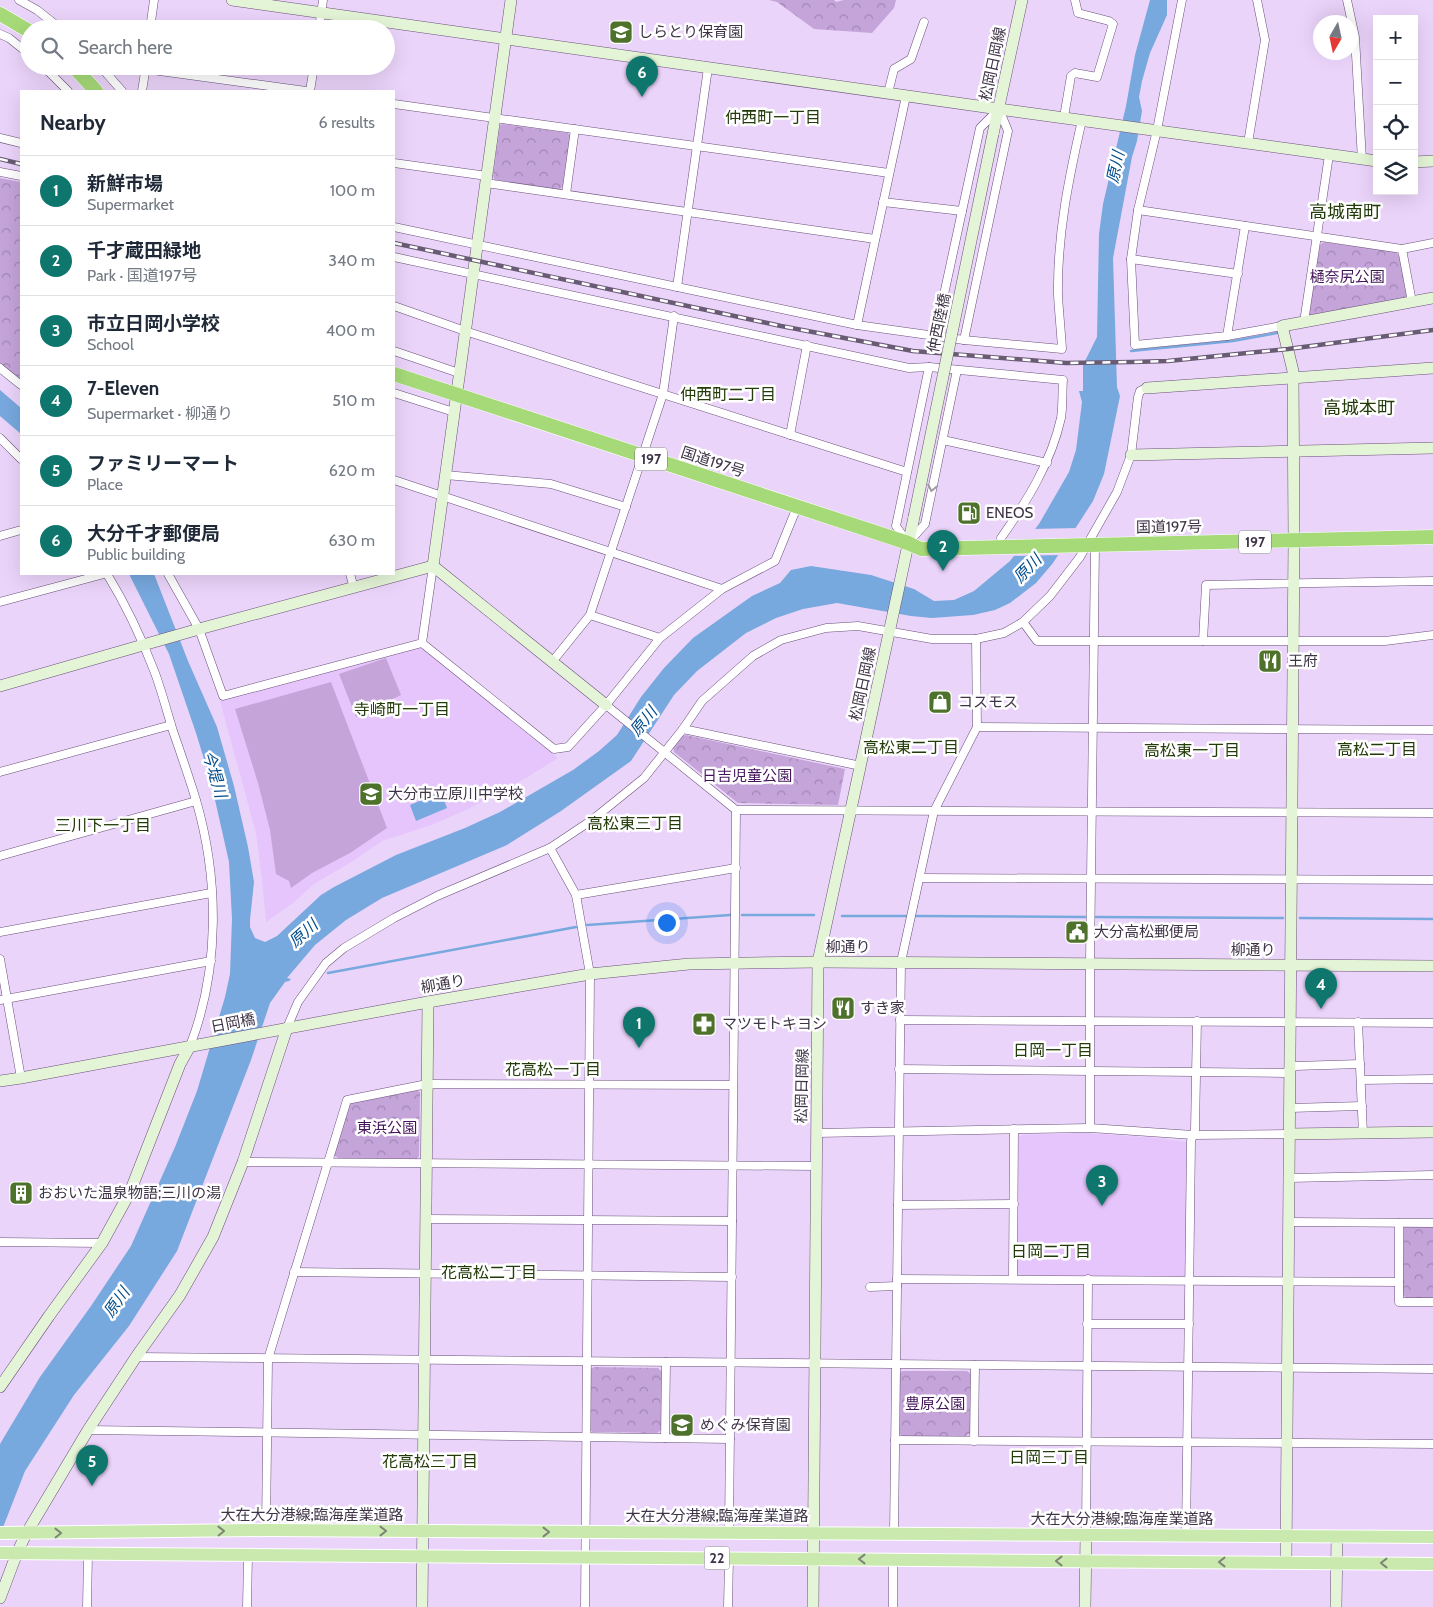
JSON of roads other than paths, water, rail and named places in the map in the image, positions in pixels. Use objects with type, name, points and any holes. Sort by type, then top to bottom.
[{"type":"highway","points":[[0,14],[20,26]]},
{"type":"highway","points":[[81,75],[95,90]]},
{"type":"highway","name":"国道197号","points":[[395,374],[921,549],[1010,541],[1086,542],[1294,537],[1433,537]]},
{"type":"highway","name":"国道197号","points":[[1294,537],[1433,528]]},
{"type":"main road","name":"大在大分港線;臨海産業道路","points":[[5,1533],[266,1530],[1433,1537]]},
{"type":"main road","name":"22","points":[[0,1553],[1433,1564]]},
{"type":"street","points":[[19,0],[50,20]]},
{"type":"street","points":[[151,20],[154,0]]},
{"type":"street","points":[[232,0],[371,20]]},
{"type":"street","points":[[320,20],[323,0]]},
{"type":"street","points":[[422,643],[511,0]]},
{"type":"street","name":"松岡日岡線","points":[[994,134],[1022,0]]},
{"type":"street","points":[[1064,117],[1071,76],[1075,73],[1097,77],[1113,24],[1078,13],[1075,0]]},
{"type":"street","points":[[1182,0],[1153,130],[1131,259],[1135,346],[1228,336],[1433,298]]},
{"type":"street","points":[[1248,143],[1265,40],[1257,0]]},
{"type":"street","points":[[1347,0],[1355,37],[1362,160]]},
{"type":"street","points":[[888,93],[894,69],[911,59],[924,22]]},
{"type":"street","points":[[395,23],[1373,161]]},
{"type":"street","points":[[0,34],[20,47]]},
{"type":"street","points":[[677,287],[708,68]]},
{"type":"street","points":[[52,75],[67,90]]},
{"type":"street","points":[[108,75],[121,90]]},
{"type":"street","points":[[142,90],[144,75]]},
{"type":"street","points":[[194,75],[299,90]]},
{"type":"street","points":[[310,90],[313,75]]},
{"type":"street","points":[[857,325],[906,96]]},
{"type":"street","points":[[395,104],[890,173]]},
{"type":"street","points":[[935,336],[980,128],[999,109]]},
{"type":"street","points":[[964,340],[1008,131],[999,109]]},
{"type":"street","points":[[395,227],[857,325],[964,340],[1062,349],[1058,295],[1062,226],[1068,178],[1087,120]]},
{"type":"street","points":[[566,194],[575,129]]},
{"type":"street","name":"仲西陸橋","points":[[908,544],[994,134]]},
{"type":"street","points":[[0,138],[20,144]]},
{"type":"street","points":[[1304,322],[1329,155]]},
{"type":"street","points":[[1418,162],[1433,161]]},
{"type":"street","points":[[395,162],[566,194],[875,238]]},
{"type":"street","points":[[0,172],[20,176]]},
{"type":"street","points":[[883,202],[962,211]]},
{"type":"street","points":[[1138,210],[1402,250],[1433,243]]},
{"type":"street","points":[[1228,336],[1246,226]]},
{"type":"street","points":[[1402,250],[1412,302]]},
{"type":"street","points":[[395,257],[909,368],[929,367],[1063,380],[1061,417],[1047,463],[1010,541]]},
{"type":"street","points":[[1131,259],[1238,274]]},
{"type":"street","points":[[395,306],[465,331],[907,472]]},
{"type":"street","points":[[552,662],[590,615],[663,394],[674,316]]},
{"type":"street","points":[[1282,326],[1293,371],[1294,451],[1286,1562]]},
{"type":"street","points":[[790,435],[808,345]]},
{"type":"street","points":[[395,351],[460,373]]},
{"type":"street","points":[[929,367],[896,526],[908,544],[925,524],[957,370]]},
{"type":"street","points":[[0,368],[20,383]]},
{"type":"street","points":[[0,1598],[26,1534],[88,1430],[180,1295],[213,1237],[243,1162],[287,1028],[298,1002],[326,963],[344,948],[394,918],[437,896],[550,848],[592,820],[644,778],[702,702],[730,675],[753,656],[781,640],[826,628],[858,626],[932,639],[976,639],[1004,633],[1023,622],[1050,596],[1117,492],[1131,455],[1140,391],[1147,388],[1433,368]]},
{"type":"street","points":[[395,393],[454,412]]},
{"type":"street","points":[[0,438],[20,458]]},
{"type":"street","points":[[943,440],[1047,463]]},
{"type":"street","points":[[1131,455],[1433,448]]},
{"type":"street","points":[[445,475],[559,485],[626,507]]},
{"type":"street","points":[[395,480],[722,589]]},
{"type":"street","points":[[422,643],[554,749],[568,747],[606,705],[660,638],[722,589],[775,561],[797,507]]},
{"type":"street","points":[[0,536],[20,530]]},
{"type":"street","points":[[1086,542],[1094,641],[1090,1128]]},
{"type":"street","name":"松岡日岡線","points":[[813,1607],[818,962],[908,544]]},
{"type":"street","points":[[0,686],[199,629],[433,566]]},
{"type":"street","points":[[433,566],[736,810],[1433,813]]},
{"type":"street","points":[[0,602],[101,575]]},
{"type":"street","points":[[1,1385],[102,1243],[130,1192],[180,1064],[190,1046],[203,1006],[211,961],[213,934],[212,893],[206,843],[196,801],[155,674],[143,645],[106,575]]},
{"type":"street","points":[[169,575],[199,629],[223,696],[422,643]]},
{"type":"street","points":[[350,575],[354,588]]},
{"type":"street","points":[[1203,642],[1206,585],[1433,581]]},
{"type":"street","points":[[590,615],[660,638]]},
{"type":"street","points":[[1023,622],[1036,641],[1384,641],[1433,635]]},
{"type":"street","points":[[894,1534],[901,962],[934,811],[977,727],[976,639]]},
{"type":"street","points":[[0,772],[171,725]]},
{"type":"street","points":[[977,727],[1433,730]]},
{"type":"street","points":[[683,729],[861,766]]},
{"type":"street","points":[[0,856],[196,801]]},
{"type":"street","points":[[729,1532],[736,810]]},
{"type":"street","points":[[550,848],[576,895],[590,974],[585,1607]]},
{"type":"street","points":[[576,895],[736,868]]},
{"type":"street","points":[[920,878],[1433,880]]},
{"type":"street","points":[[0,932],[212,893]]},
{"type":"street","points":[[0,960],[4,1000],[22,1078]]},
{"type":"street","points":[[4,1000],[211,961]]},
{"type":"street","name":"柳通り","points":[[268,1031],[590,974],[689,964],[735,962],[901,962],[1433,966]]},
{"type":"street","points":[[422,1607],[428,1002]]},
{"type":"street","points":[[900,1020],[1433,1023]]},
{"type":"street","points":[[1186,1536],[1191,1141],[1195,1130],[1197,1021]]},
{"type":"street","points":[[1358,1022],[1363,1134]]},
{"type":"street","name":"日岡橋","points":[[0,1080],[22,1078],[268,1031]]},
{"type":"street","points":[[899,1069],[1196,1074],[1285,1073],[1295,1066],[1360,1064]]},
{"type":"street","points":[[1361,1080],[1433,1079]]},
{"type":"street","points":[[266,1530],[268,1358],[348,1100],[427,1084],[733,1085]]},
{"type":"street","points":[[1290,1108],[1362,1106]]},
{"type":"street","points":[[817,1133],[1090,1128],[1193,1135],[1433,1132]]},
{"type":"street","points":[[1013,1279],[1014,1129]]},
{"type":"street","points":[[243,1162],[816,1166]]},
{"type":"street","points":[[1289,1178],[1433,1175]]},
{"type":"street","points":[[898,1205],[1014,1204]]},
{"type":"street","points":[[426,1219],[732,1221]]},
{"type":"street","points":[[1289,1222],[1433,1223]]},
{"type":"street","points":[[1399,1223],[1399,1302],[1433,1302]]},
{"type":"street","points":[[0,1242],[102,1243]]},
{"type":"street","points":[[294,1272],[732,1277]]},
{"type":"street","points":[[870,1287],[897,1282],[1013,1279],[1399,1282]]},
{"type":"street","points":[[1085,1607],[1088,1279]]},
{"type":"street","points":[[1087,1324],[1189,1324]]},
{"type":"street","points":[[136,1357],[1433,1369]]},
{"type":"street","points":[[665,1438],[666,1362]]},
{"type":"street","points":[[974,1441],[975,1365]]},
{"type":"street","points":[[88,1430],[730,1439]]},
{"type":"street","points":[[895,1440],[1433,1444]]},
{"type":"street","points":[[1336,1607],[1337,1537]]},
{"type":"street","points":[[88,1554],[88,1607]]},
{"type":"street","points":[[248,1555],[248,1607]]},
{"type":"street","points":[[728,1607],[729,1558]]},
{"type":"street","points":[[893,1560],[893,1607]]},
{"type":"water","points":[[1150,0],[1167,0],[1167,15],[1150,53],[1142,81],[1139,97],[1142,111],[1113,258],[1117,387],[1120,396],[1104,474],[1093,501],[1053,563],[1036,583],[1010,603],[995,610],[973,615],[932,618],[837,603],[803,609],[776,618],[746,633],[697,671],[674,695],[631,761],[561,811],[507,845],[382,898],[346,920],[315,945],[287,978],[291,979],[285,982],[270,1003],[251,1060],[177,1251],[129,1326],[74,1395],[25,1471],[0,1535],[0,1444],[40,1377],[131,1246],[175,1147],[197,1091],[230,974],[232,919],[229,862],[211,782],[169,654],[130,575],[154,575],[188,661],[217,727],[234,786],[254,882],[250,927],[255,938],[265,942],[277,936],[321,895],[334,887],[396,855],[500,812],[573,770],[617,735],[641,697],[664,668],[693,638],[752,596],[780,583],[791,570],[811,566],[871,575],[914,589],[934,601],[954,600],[974,591],[1010,561],[1039,524],[1069,472],[1076,450],[1082,402],[1079,391],[1083,391],[1083,365],[1097,337],[1099,234],[1103,204],[1126,106],[1135,55]]},
{"type":"water","points":[[0,390],[20,407],[20,433],[0,416]]},
{"type":"water","points":[[441,792],[447,808],[416,821],[410,805]]},
{"type":"waterway","points":[[1131,351],[1233,341],[1277,333]]},
{"type":"waterway","points":[[587,925],[730,915]]},
{"type":"waterway","points":[[742,915],[814,915]]},
{"type":"waterway","points":[[842,916],[906,916]]},
{"type":"waterway","points":[[915,916],[1087,917]]},
{"type":"waterway","points":[[1096,917],[1283,918]]},
{"type":"waterway","points":[[1300,918],[1433,919]]},
{"type":"waterway","points":[[328,973],[576,927]]},
{"type":"railway","points":[[0,159],[20,164]]},
{"type":"railway","points":[[395,243],[781,326],[913,351],[1066,363],[1168,361],[1288,349],[1433,330]]},
{"type":"place","name":"しらとり保育園","points":[[621,32]]},
{"type":"place","name":"大分千才郵便局","points":[[642,97]]},
{"type":"place","name":"ENEOS","points":[[969,513]]},
{"type":"place","name":"千才蔵田緑地","points":[[943,571]]},
{"type":"place","name":"王府","points":[[1270,661]]},
{"type":"place","name":"コスモス","points":[[940,702]]},
{"type":"place","name":"大分市立原川中学校","points":[[371,794]]},
{"type":"place","name":"大分高松郵便局","points":[[1077,932]]},
{"type":"place","name":"すき家","points":[[843,1008]]},
{"type":"place","name":"7-Eleven","points":[[1321,1009]]},
{"type":"place","name":"マツモトキヨシ","points":[[704,1024]]},
{"type":"place","name":"新鮮市場","points":[[639,1048]]},
{"type":"place","name":"おおいた温泉物語;三川の湯","points":[[21,1193]]},
{"type":"place","name":"市立日岡小学校","points":[[1102,1206]]},
{"type":"place","name":"めぐみ保育園","points":[[682,1425]]},
{"type":"place","name":"ファミリーマート","points":[[92,1486]]},
{"type":"district","name":"仲西町一丁目","points":[[773,117]]},
{"type":"district","name":"高城南町","points":[[1345,212]]},
{"type":"district","name":"仲西町二丁目","points":[[728,394]]},
{"type":"district","name":"高城本町","points":[[1359,408]]},
{"type":"district","name":"寺崎町一丁目","points":[[402,709]]},
{"type":"district","name":"高松東二丁目","points":[[911,747]]},
{"type":"district","name":"高松二丁目","points":[[1377,749]]},
{"type":"district","name":"高松東一丁目","points":[[1192,750]]},
{"type":"district","name":"高松東三丁目","points":[[635,823]]},
{"type":"district","name":"三川下一丁目","points":[[103,825]]},
{"type":"district","name":"日岡一丁目","points":[[1053,1050]]},
{"type":"district","name":"花高松一丁目","points":[[553,1069]]},
{"type":"district","name":"日岡二丁目","points":[[1051,1251]]},
{"type":"district","name":"花高松二丁目","points":[[489,1272]]},
{"type":"district","name":"日岡三丁目","points":[[1049,1457]]},
{"type":"district","name":"花高松三丁目","points":[[430,1461]]},
{"type":"water label","name":"原川","points":[[1115,167]]},
{"type":"water label","name":"原川","points":[[1027,568]]},
{"type":"water label","name":"原川","points":[[643,721]]},
{"type":"water label","name":"今堤川","points":[[215,774]]},
{"type":"water label","name":"原川","points":[[303,933]]},
{"type":"water label","name":"原川","points":[[116,1302]]},
{"type":"park label","name":"樋奈尻公園","points":[[1347,277]]},
{"type":"park label","name":"日吉児童公園","points":[[747,776]]},
{"type":"park label","name":"東浜公園","points":[[387,1128]]},
{"type":"park label","name":"豊原公園","points":[[935,1404]]}]
